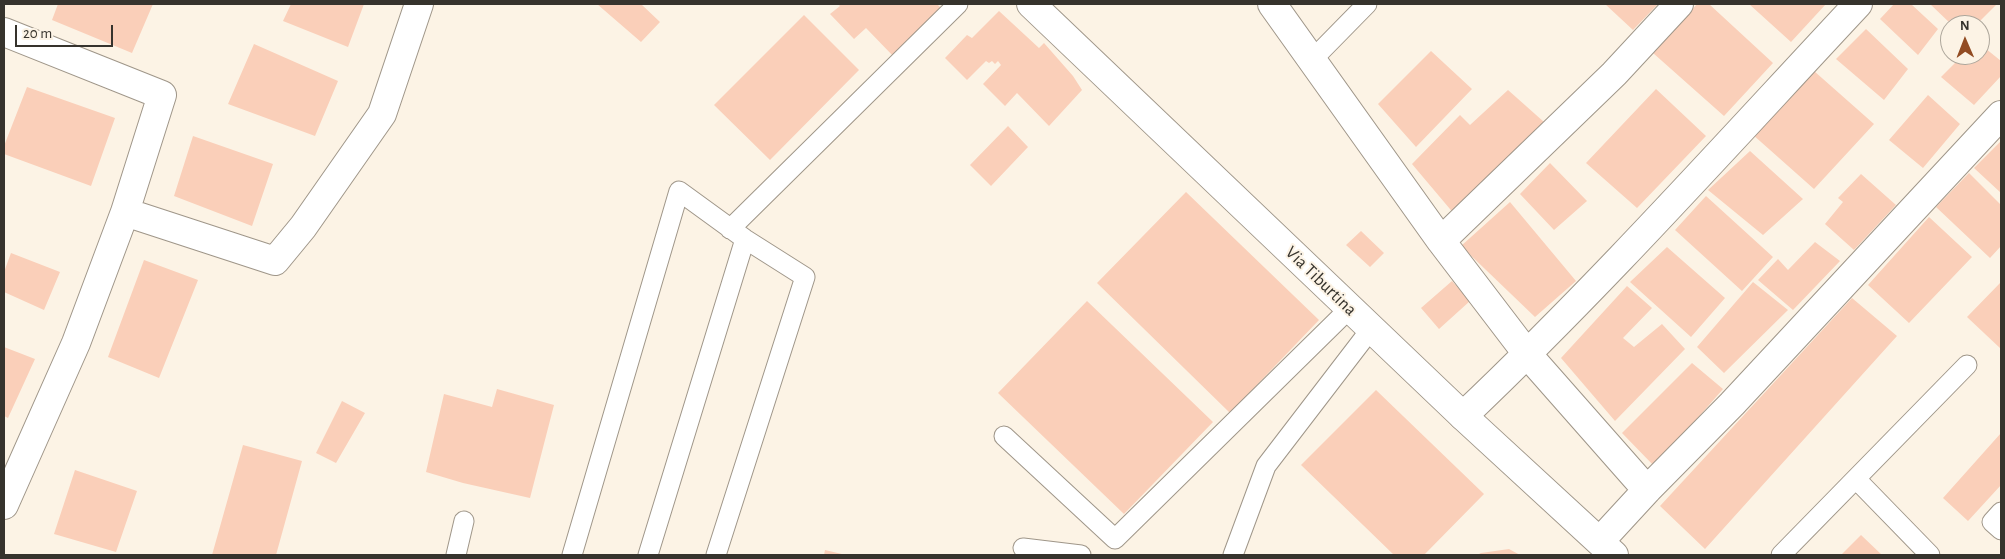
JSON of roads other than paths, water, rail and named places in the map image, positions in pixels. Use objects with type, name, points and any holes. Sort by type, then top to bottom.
[{"type":"street","points":[[124,212],[275,261],[303,227],[382,114],[419,4]]},
{"type":"street","name":"Via Tiburtina","points":[[1031,4],[1463,416],[1607,548]]},
{"type":"street","points":[[1272,4],[1441,241],[1528,355],[1647,490]]},
{"type":"street","points":[[1441,241],[1614,74],[1678,4]]},
{"type":"street","points":[[1463,416],[1528,355],[1858,4]]},
{"type":"street","points":[[4,32],[162,95],[124,212],[76,343],[4,505]]},
{"type":"street","points":[[1607,548],[1647,490],[1739,397],[2001,115]]},
{"type":"lane","points":[[648,555],[737,234],[958,4]]},
{"type":"lane","points":[[1312,60],[1367,4]]},
{"type":"lane","points":[[572,555],[679,191],[737,234],[805,277],[716,555]]},
{"type":"lane","points":[[1004,436],[1115,539],[1350,308]]},
{"type":"lane","points":[[1233,555],[1266,466],[1372,329]]},
{"type":"lane","points":[[1781,555],[1967,365]]},
{"type":"lane","points":[[1856,479],[1930,555]]},
{"type":"lane","points":[[2001,512],[1992,522],[2001,530]]},
{"type":"lane","points":[[456,555],[464,521]]},
{"type":"lane","points":[[1023,548],[1081,555]]}]
